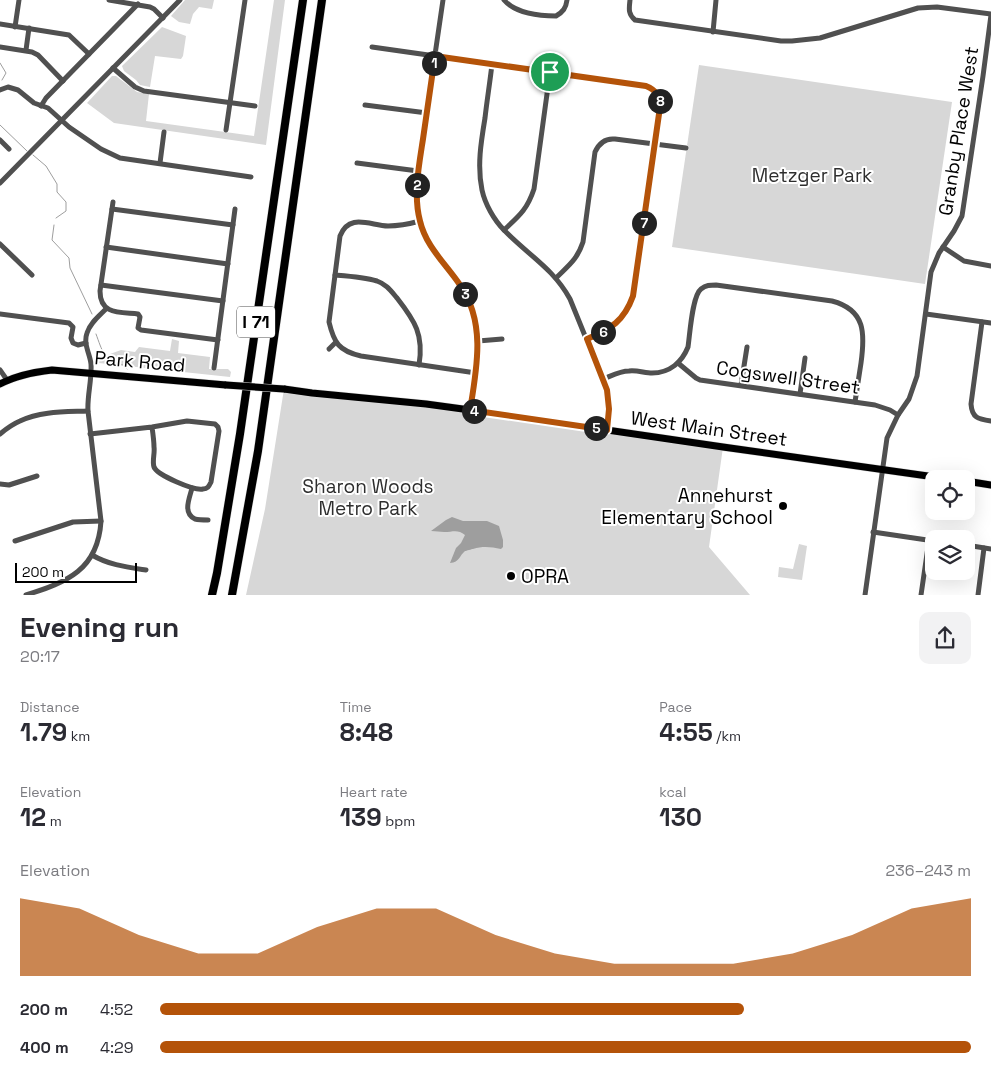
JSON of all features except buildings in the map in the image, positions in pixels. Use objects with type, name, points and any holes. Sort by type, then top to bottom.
[{"type":"highway","name":"I 71","points":[[212,595],[240,434],[303,0]]},
{"type":"highway","name":"I 71","points":[[232,595],[259,442],[322,0]]},
{"type":"main road","name":"Park Road","points":[[3,382],[36,372],[52,370],[284,389]]},
{"type":"main road","name":"West Main Street","points":[[284,389],[426,404],[925,475]]},
{"type":"main road","points":[[975,482],[991,485]]},
{"type":"street","points":[[15,27],[19,0]]},
{"type":"street","points":[[109,0],[150,7],[163,18]]},
{"type":"street","points":[[0,183],[180,0]]},
{"type":"street","points":[[226,130],[245,0]]},
{"type":"street","points":[[443,0],[418,171],[417,196],[420,221],[428,242],[461,286],[472,309],[478,340],[476,373],[470,410]]},
{"type":"street","points":[[504,0],[514,8],[524,12],[550,16],[556,16],[561,13],[565,9],[567,0]]},
{"type":"street","points":[[630,0],[628,10],[635,20],[781,41],[820,38],[918,8],[937,7],[991,15]]},
{"type":"street","points":[[713,32],[716,0]]},
{"type":"street","points":[[41,106],[46,98],[138,4]]},
{"type":"street","name":"Granby Place West","points":[[865,595],[887,438],[898,415],[909,399],[916,376],[931,272],[943,247],[962,216],[991,15]]},
{"type":"street","points":[[0,24],[69,35],[90,54]]},
{"type":"street","points":[[26,50],[29,28]]},
{"type":"street","points":[[0,47],[32,52],[63,81]]},
{"type":"street","points":[[372,47],[646,86],[658,94],[660,107],[633,296],[626,311],[617,322],[603,332],[587,339]]},
{"type":"street","points":[[492,64],[480,154],[482,191],[488,206],[504,230],[564,287],[607,390],[609,409],[607,430]]},
{"type":"street","points":[[113,68],[135,87],[144,90],[255,106]]},
{"type":"street","points":[[504,230],[524,211],[534,189],[550,72]]},
{"type":"street","points":[[983,76],[990,77]]},
{"type":"street","points":[[0,90],[8,87],[15,88],[34,103],[48,108],[69,127],[106,152],[120,158],[251,177]]},
{"type":"street","points":[[365,105],[427,113]]},
{"type":"street","points":[[160,163],[164,132]]},
{"type":"street","points":[[556,278],[573,262],[579,253],[595,152],[599,144],[611,138],[686,148]]},
{"type":"street","points":[[0,140],[9,149]]},
{"type":"street","points":[[357,163],[418,171]]},
{"type":"street","points":[[113,202],[100,285],[100,299],[106,309],[138,314],[140,317],[138,328],[141,330],[218,340]]},
{"type":"street","points":[[112,209],[233,225]]},
{"type":"street","points":[[214,368],[235,209]]},
{"type":"street","points":[[420,221],[388,226],[356,221],[348,224],[343,229],[340,236],[328,322],[332,335],[343,350],[351,354],[476,373]]},
{"type":"street","points":[[0,244],[32,275]]},
{"type":"street","points":[[106,247],[228,264]]},
{"type":"street","points":[[943,247],[964,261],[991,266]]},
{"type":"street","points":[[335,275],[378,282],[390,290],[416,325],[420,346],[418,365]]},
{"type":"street","points":[[100,285],[223,301]]},
{"type":"street","points":[[603,379],[626,371],[652,373],[664,371],[678,363],[688,347],[695,298],[700,290],[707,285],[716,285],[832,301],[850,308],[856,314],[863,330],[862,354],[855,402]]},
{"type":"street","points":[[26,595],[42,593],[76,574],[92,555],[99,539],[101,521],[88,411],[91,374],[90,354],[86,343],[86,336],[89,327],[106,309]]},
{"type":"street","points":[[0,314],[69,323],[73,327],[71,338],[73,344],[86,343]]},
{"type":"street","points":[[926,314],[991,323]]},
{"type":"street","points":[[982,322],[971,404],[972,412],[976,418],[991,421]]},
{"type":"street","points":[[478,340],[502,339]]},
{"type":"street","points":[[329,349],[336,342]]},
{"type":"street","points":[[741,386],[747,347]]},
{"type":"street","points":[[800,394],[805,358]]},
{"type":"street","name":"Cogswell Street","points":[[678,363],[696,378],[711,382],[875,404],[898,415]]},
{"type":"street","name":"Park Road","points":[[0,370],[3,382]]},
{"type":"street","points":[[0,434],[20,421],[34,416],[56,412],[88,411]]},
{"type":"street","points":[[90,434],[187,421],[216,424],[219,431],[209,486],[200,490],[192,488],[158,472],[154,467],[152,427]]},
{"type":"street","points":[[0,484],[9,485],[37,476]]},
{"type":"street","points":[[192,488],[187,509],[195,519],[208,520]]},
{"type":"street","points":[[16,541],[73,522],[101,521]]},
{"type":"street","points":[[873,532],[925,539]]},
{"type":"street","points":[[975,546],[991,549]]},
{"type":"street","points":[[978,595],[984,548]]},
{"type":"street","points":[[92,555],[115,565],[146,570]]},
{"type":"street","points":[[921,595],[925,573]]},
{"type":"green space","points":[[185,0],[214,0],[212,9],[199,7],[193,14],[190,24],[179,22],[171,16]]},
{"type":"green space","points":[[274,0],[285,0],[266,145],[114,123],[87,103],[112,76],[116,76],[137,92],[149,94],[146,121],[254,136]]},
{"type":"green space","points":[[162,27],[186,36],[183,56],[181,59],[155,56],[150,87],[140,85],[124,71],[122,66]]},
{"type":"green space","name":"Metzger Park","points":[[699,65],[952,102],[925,284],[672,247]]},
{"type":"green space","points":[[172,339],[179,341],[178,353],[210,357],[209,369],[228,369],[231,372],[230,377],[99,363],[99,358],[121,350],[135,352],[139,347],[170,351]]},
{"type":"green space","name":"Sharon Woods Metro Park","points":[[284,389],[382,399],[723,447],[709,547],[750,595],[246,595],[265,509]]},
{"type":"green space","points":[[799,544],[807,546],[802,580],[778,577],[779,567],[793,569]]},
{"type":"shaded area","points":[[452,517],[463,521],[487,521],[499,526],[503,547],[501,549],[480,547],[465,551],[458,560],[450,563],[456,548],[465,535],[458,531],[431,531]]},
{"type":"waterway","points":[[0,63],[6,73],[2,80]]},
{"type":"waterway","points":[[0,125],[27,151]]},
{"type":"waterway","points":[[33,155],[46,166],[57,184],[57,192],[66,202],[66,211],[56,218]]},
{"type":"waterway","points":[[54,225],[52,240],[69,258],[70,268],[92,314]]},
{"type":"waterway","points":[[96,334],[102,350],[108,358],[127,369]]},
{"type":"place","name":"Annehurst Elementary School","points":[[783,506]]},
{"type":"place","name":"OPRA","points":[[511,576]]},
{"type":"route","points":[[435,56],[550,72],[646,86],[658,94],[660,100],[633,296],[626,311],[612,327],[587,339],[607,390],[609,409],[607,430],[470,410],[478,357],[478,340],[472,309],[461,286],[428,242],[420,221],[417,196],[418,171],[435,56]]}]
